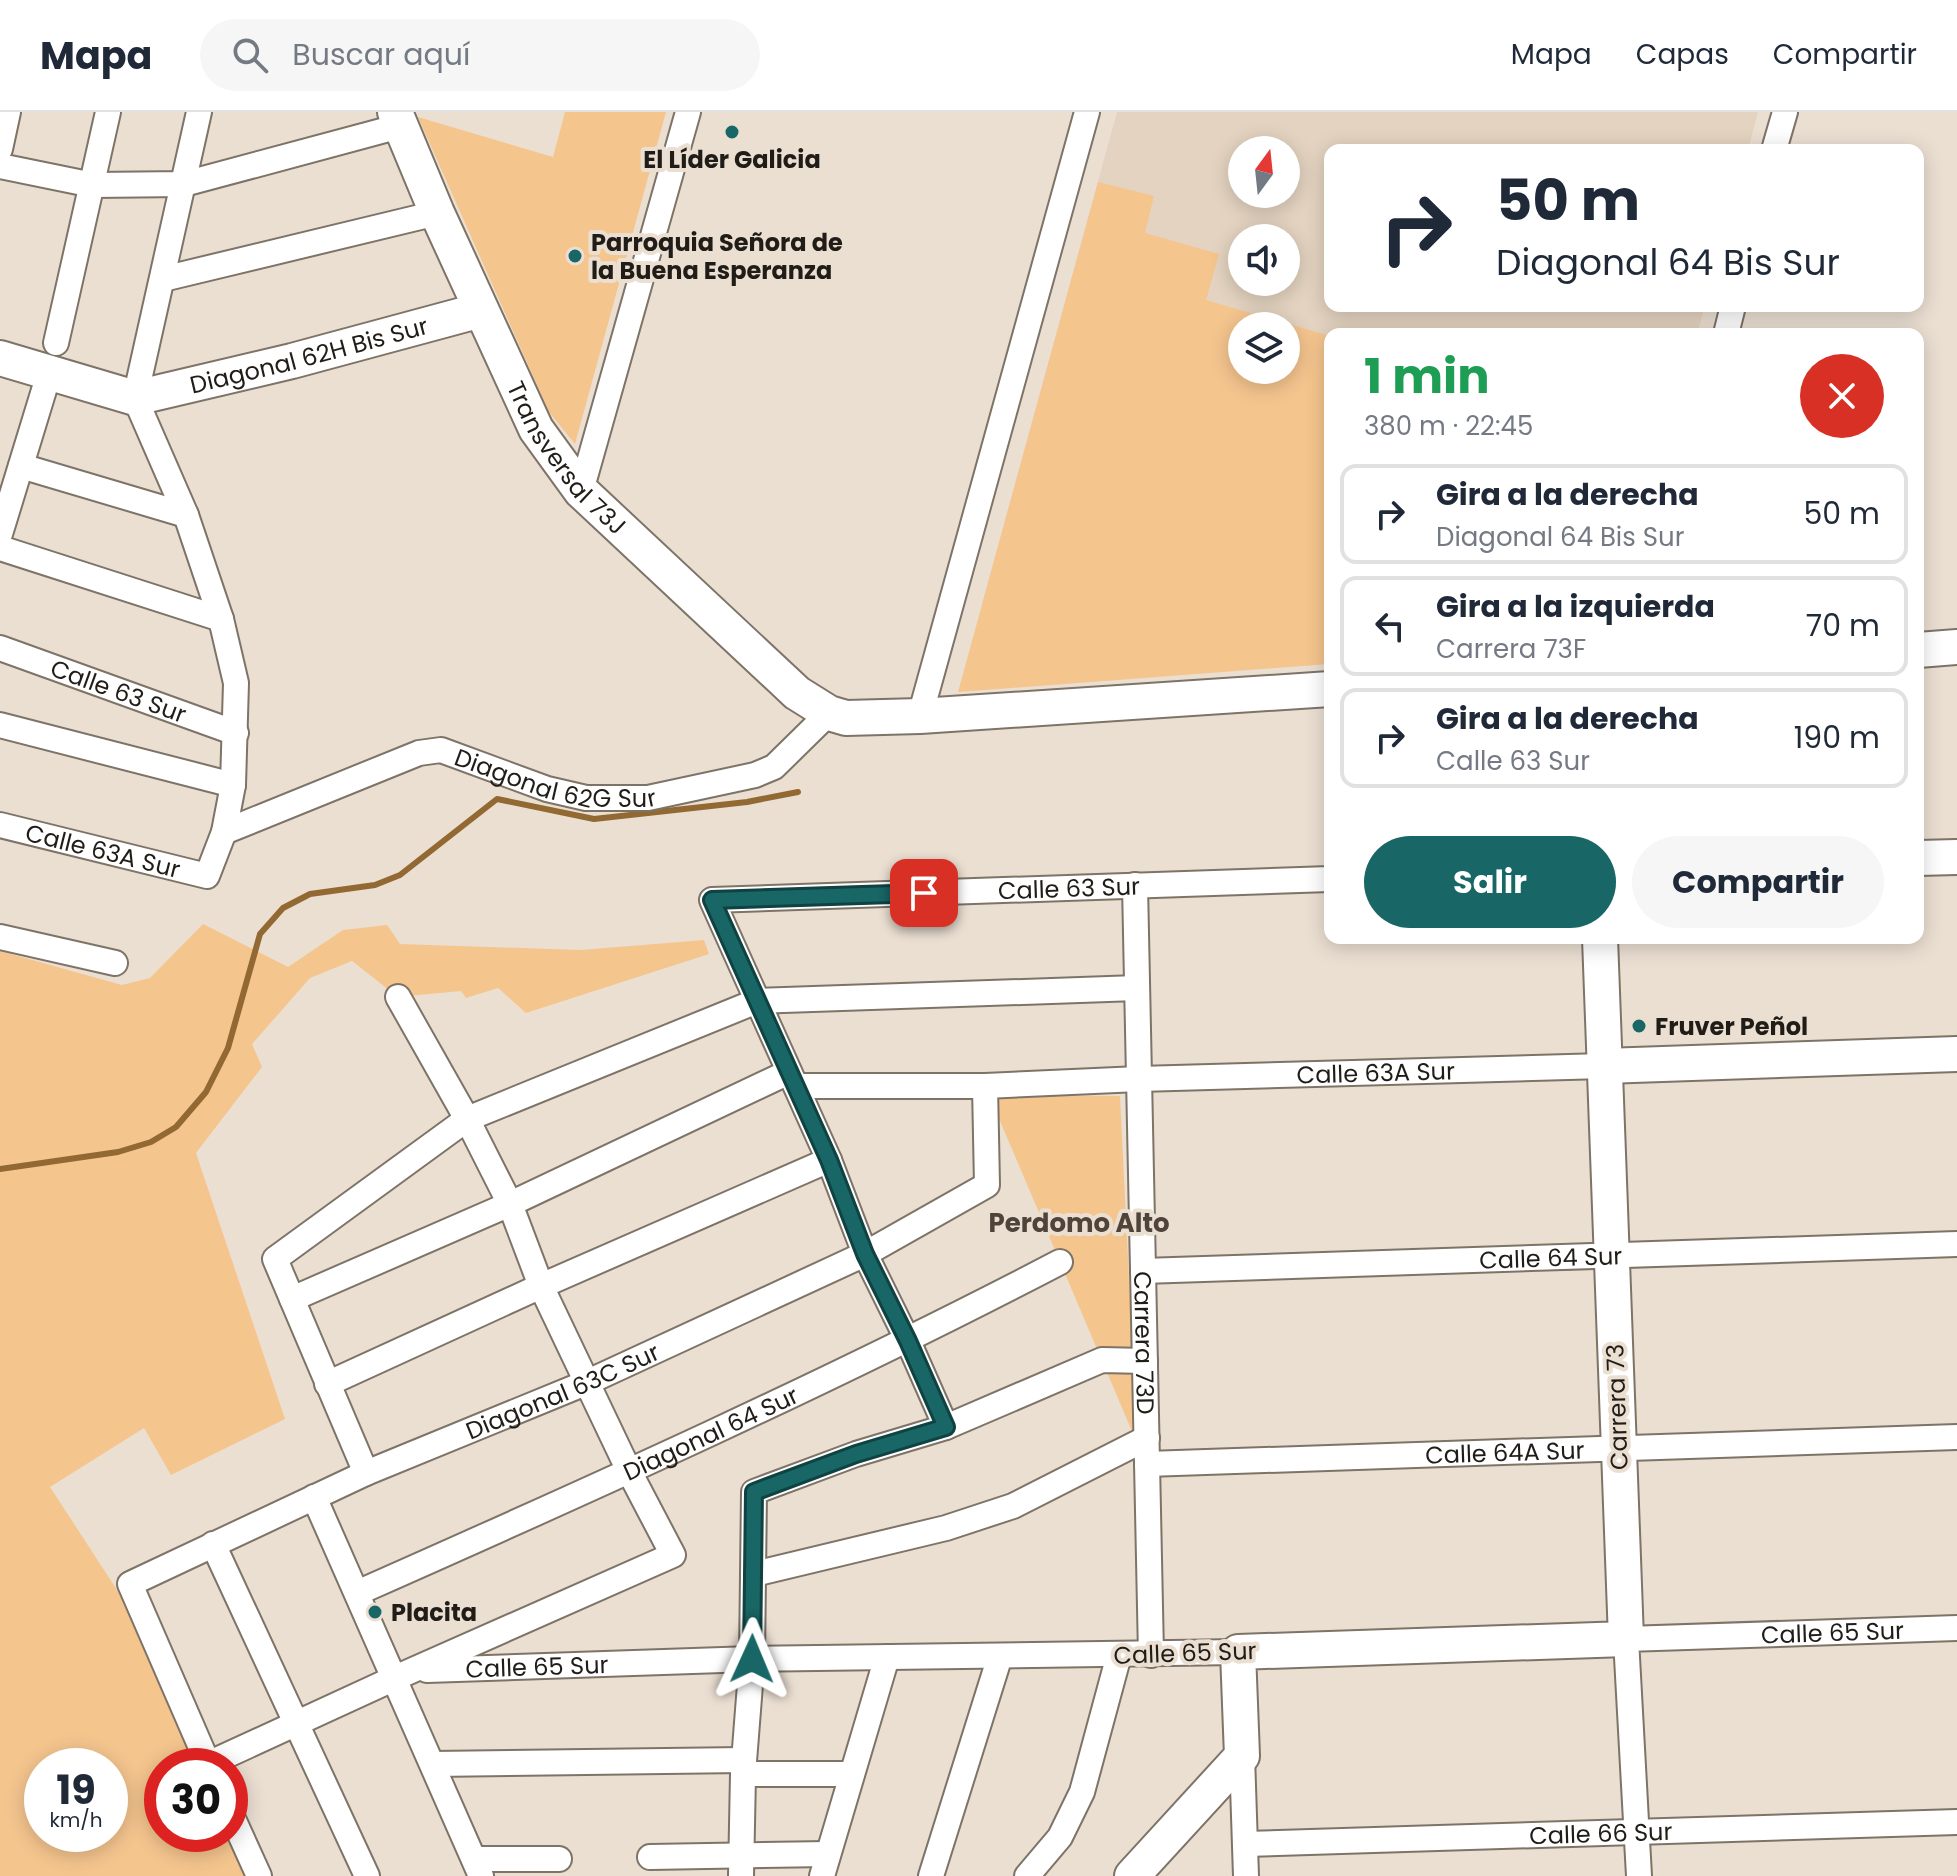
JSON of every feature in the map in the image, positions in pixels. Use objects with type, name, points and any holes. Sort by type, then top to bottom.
[{"type":"street","points":[[0,149],[8,112]]},
{"type":"street","points":[[56,343],[108,112]]},
{"type":"street","points":[[199,112],[135,398],[186,515],[221,619],[236,683],[233,785],[224,832]]},
{"type":"street","points":[[581,491],[688,112]]},
{"type":"street","points":[[920,716],[1087,112]]},
{"type":"street","points":[[1776,144],[1785,112]]},
{"type":"street","points":[[0,166],[93,185],[184,184],[398,119]]},
{"type":"street","name":"Transversal 73J","points":[[398,119],[437,213],[536,429],[581,491],[797,693],[838,716]]},
{"type":"street","points":[[163,279],[437,213]]},
{"type":"street","name":"Diagonal 62H Bis Sur","points":[[135,398],[292,361],[481,310]]},
{"type":"street","points":[[0,358],[135,398]]},
{"type":"street","points":[[0,534],[44,390]]},
{"type":"street","points":[[21,466],[186,515]]},
{"type":"street","points":[[0,548],[221,619]]},
{"type":"street","points":[[1924,650],[1957,647]]},
{"type":"street","name":"Calle 63 Sur","points":[[0,648],[236,733]]},
{"type":"street","points":[[838,716],[920,716],[1324,689]]},
{"type":"street","name":"Diagonal 62G Sur","points":[[224,832],[419,753],[441,750],[547,789],[586,798],[648,798],[755,775],[774,767],[838,716]]},
{"type":"street","points":[[0,725],[233,785]]},
{"type":"street","name":"Calle 63A Sur","points":[[0,825],[207,876],[224,832]]},
{"type":"street","points":[[1924,858],[1957,857]]},
{"type":"street","name":"Calle 63 Sur","points":[[757,1001],[712,900],[1324,879]]},
{"type":"street","name":"Carrera 73D","points":[[1135,885],[1151,1655]]},
{"type":"street","points":[[0,937],[115,963]]},
{"type":"street","name":"Carrera 73","points":[[1600,944],[1626,1639],[1639,1876]]},
{"type":"street","points":[[366,1473],[275,1259],[467,1119],[757,1001],[1137,988]]},
{"type":"street","points":[[245,1748],[673,1555],[630,1473],[541,1286],[510,1204],[467,1119],[398,997]]},
{"type":"street","points":[[757,1001],[829,1160],[865,1254],[946,1427]]},
{"type":"street","name":"Calle 63A Sur","points":[[792,1079],[985,1086],[1957,1054]]},
{"type":"street","points":[[292,1299],[792,1079]]},
{"type":"street","name":"Diagonal 63C Sur","points":[[201,1748],[130,1584],[366,1473],[588,1382],[865,1254],[987,1185],[985,1086]]},
{"type":"street","points":[[327,1384],[829,1160]]},
{"type":"street","name":"Calle 64 Sur","points":[[1143,1271],[1957,1244]]},
{"type":"street","name":"Diagonal 64 Sur","points":[[357,1593],[630,1473],[908,1341],[1060,1262]]},
{"type":"street","points":[[740,1866],[752,1659],[754,1492],[856,1454],[946,1427],[1102,1360],[1145,1361]]},
{"type":"street","name":"Calle 64A Sur","points":[[1147,1464],[1957,1437]]},
{"type":"street","points":[[754,1574],[946,1528],[1013,1506],[1147,1438]]},
{"type":"street","points":[[314,1497],[357,1593],[404,1674],[433,1764],[478,1867],[559,1859]]},
{"type":"street","points":[[213,1544],[367,1876]]},
{"type":"street","name":"Calle 65 Sur","points":[[404,1674],[752,1659],[1151,1655],[1957,1628]]},
{"type":"street","points":[[1238,1652],[1246,1876]]},
{"type":"street","points":[[1027,1876],[1060,1837],[1082,1792],[1119,1655]]},
{"type":"street","points":[[931,1876],[1000,1656]]},
{"type":"street","points":[[650,1857],[740,1866],[825,1865],[887,1657]]},
{"type":"street","points":[[1132,1876],[1242,1756]]},
{"type":"street","points":[[433,1764],[744,1767],[852,1774]]},
{"type":"street","name":"Calle 66 Sur","points":[[1245,1844],[1957,1822]]},
{"type":"street","points":[[248,1852],[259,1876]]},
{"type":"shaded area","points":[[565,112],[666,112],[575,444],[549,412],[418,117],[553,157]]},
{"type":"shaded area","points":[[1117,112],[1758,112],[1750,144],[1324,144],[1324,312],[1703,312],[1699,328],[1324,328],[1324,663],[982,604]]},
{"type":"shaded area","points":[[1098,182],[1154,196],[1145,233],[1219,254],[1206,300],[1247,312],[1228,312],[1228,384],[1300,384],[1300,327],[1324,334],[1324,664],[958,692]]},
{"type":"shaded area","points":[[203,924],[288,967],[343,930],[387,925],[400,944],[581,950],[704,940],[709,954],[526,1013],[498,988],[466,998],[461,991],[398,997],[352,961],[310,978],[252,1044],[262,1067],[196,1153],[285,1419],[171,1475],[144,1428],[50,1487],[121,1596],[189,1748],[144,1748],[144,1852],[238,1852],[249,1876],[0,1876],[0,951],[122,985],[150,978]]},
{"type":"shaded area","points":[[989,1095],[1120,1096],[1137,1443]]},
{"type":"waterway","points":[[0,1169],[118,1152],[151,1142],[176,1127],[206,1092],[228,1048],[260,934],[283,908],[310,894],[375,885],[400,875],[497,799],[594,819],[747,802],[798,792]]},
{"type":"place","name":"El Líder Galicia","points":[[732,132]]},
{"type":"place","name":"Parroquia Señora de la Buena Esperanza","points":[[575,256]]},
{"type":"place","name":"Fruver Peñol","points":[[1639,1026]]},
{"type":"place","name":"Placita","points":[[375,1612]]},
{"type":"district","name":"Perdomo Alto","points":[[1079,1223]]},
{"type":"route","points":[[752,1659],[754,1492],[856,1454],[946,1427],[865,1254],[829,1160],[712,900],[924,893]]}]
